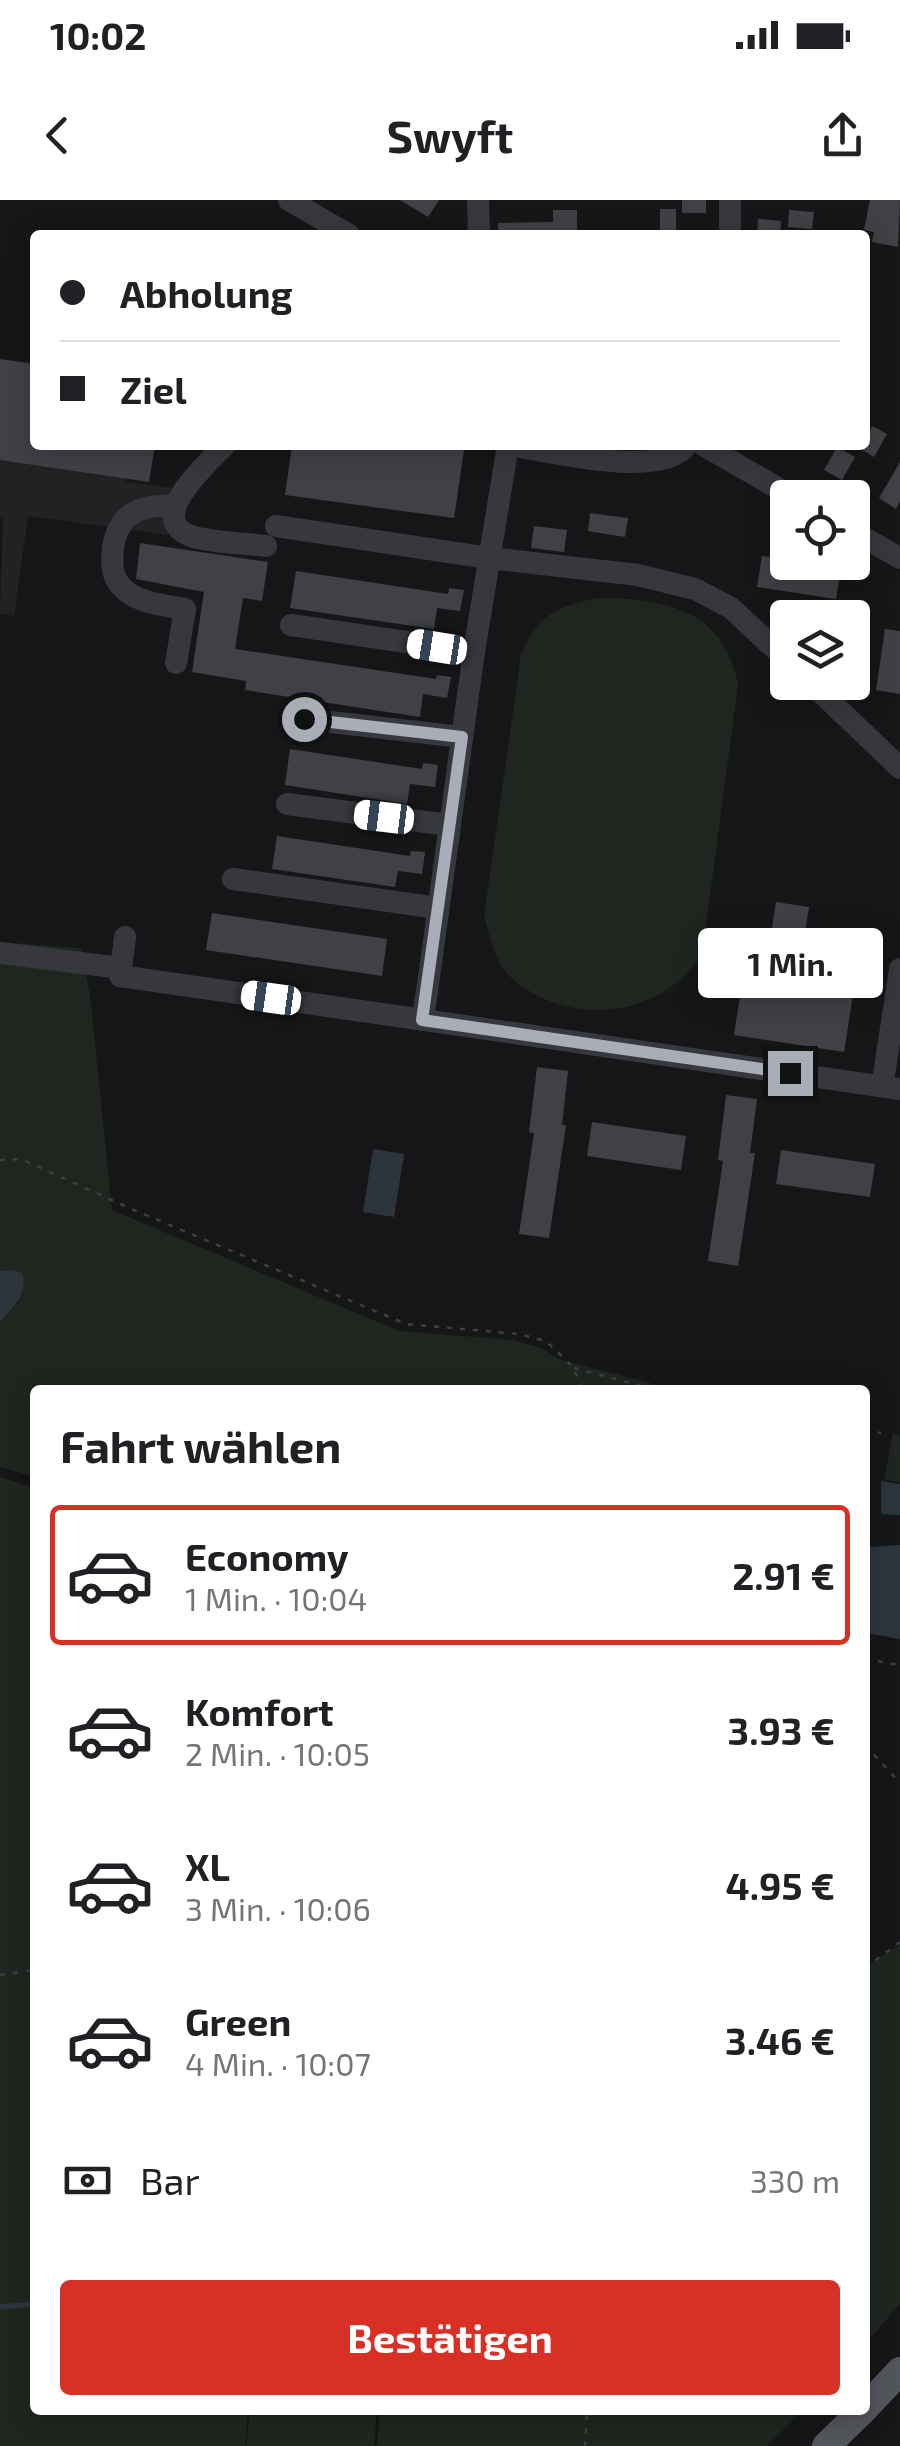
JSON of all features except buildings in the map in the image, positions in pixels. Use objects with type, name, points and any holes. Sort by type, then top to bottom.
[{"type":"main road","points":[[870,2403],[900,2372]]},
{"type":"main road","points":[[826,2446],[858,2415]]},
{"type":"street","points":[[289,200],[340,230]]},
{"type":"street","points":[[478,200],[479,230]]},
{"type":"street","points":[[730,200],[730,230]]},
{"type":"street","points":[[220,450],[180,494],[175,506],[174,518],[192,536],[271,536],[638,575],[696,589],[731,608],[770,644]]},
{"type":"street","points":[[422,1020],[507,450]]},
{"type":"street","points":[[544,450],[629,462],[659,462],[684,450]]},
{"type":"street","points":[[711,450],[770,484]]},
{"type":"street","points":[[175,506],[148,508],[126,516],[117,528],[111,564],[118,584],[135,598],[184,609],[176,663]]},
{"type":"street","points":[[870,540],[900,558]]},
{"type":"street","points":[[291,625],[474,652]]},
{"type":"street","points":[[829,700],[900,768]]},
{"type":"street","points":[[304,719],[462,737]]},
{"type":"street","points":[[287,804],[449,825]]},
{"type":"street","points":[[233,878],[438,908]]},
{"type":"street","points":[[125,937],[120,976],[892,1082],[900,968]]},
{"type":"street","points":[[0,953],[121,968]]},
{"type":"path","points":[[0,1160],[21,1158],[134,1210],[406,1324],[519,1334],[546,1341],[573,1367],[639,1385]]},
{"type":"path","points":[[573,1367],[579,1385]]},
{"type":"path","points":[[870,1432],[881,1433]]},
{"type":"path","points":[[870,1660],[900,1664]]},
{"type":"path","points":[[870,1750],[900,1783]]},
{"type":"path","points":[[870,1964],[900,1942]]},
{"type":"path","points":[[0,1975],[30,1971]]},
{"type":"path","points":[[585,2446],[587,2415]]},
{"type":"shaded area","points":[[0,460],[126,477],[126,482],[174,488],[168,535],[28,516],[14,616],[0,614]]},
{"type":"shaded area","points":[[599,598],[647,601],[688,613],[720,640],[738,685],[702,955],[670,988],[650,999],[606,1010],[560,1005],[518,984],[499,961],[484,916],[521,655],[534,630],[550,614]]},
{"type":"shaded area","points":[[0,942],[81,948],[90,995],[112,1210],[399,1331],[514,1340],[546,1350],[557,1359],[658,1385],[30,1385],[30,1476],[0,1467],[0,1321],[19,1303],[13,1270],[0,1271]]},
{"type":"shaded area","points":[[373,1149],[404,1154],[394,1217],[363,1212]]},
{"type":"shaded area","points":[[0,1271],[23,1273],[23,1288],[15,1306],[0,1321]]},
{"type":"shaded area","points":[[893,1433],[900,1435],[900,1482],[884,1480]]},
{"type":"shaded area","points":[[0,1477],[30,1486],[30,2415],[248,2415],[245,2446],[0,2446]]},
{"type":"shaded area","points":[[881,1481],[900,1484],[900,1515],[881,1514]]},
{"type":"shaded area","points":[[900,1545],[900,1639],[870,1634],[870,1547]]},
{"type":"shaded area","points":[[900,1945],[900,2304],[870,2338],[870,1963]]},
{"type":"shaded area","points":[[249,2415],[377,2415],[374,2446],[246,2446]]},
{"type":"shaded area","points":[[380,2415],[798,2415],[767,2446],[377,2446]]},
{"type":"waterway","points":[[0,2307],[30,2304]]},
{"type":"route","points":[[304,719],[462,737],[422,1020],[790,1073]]}]
